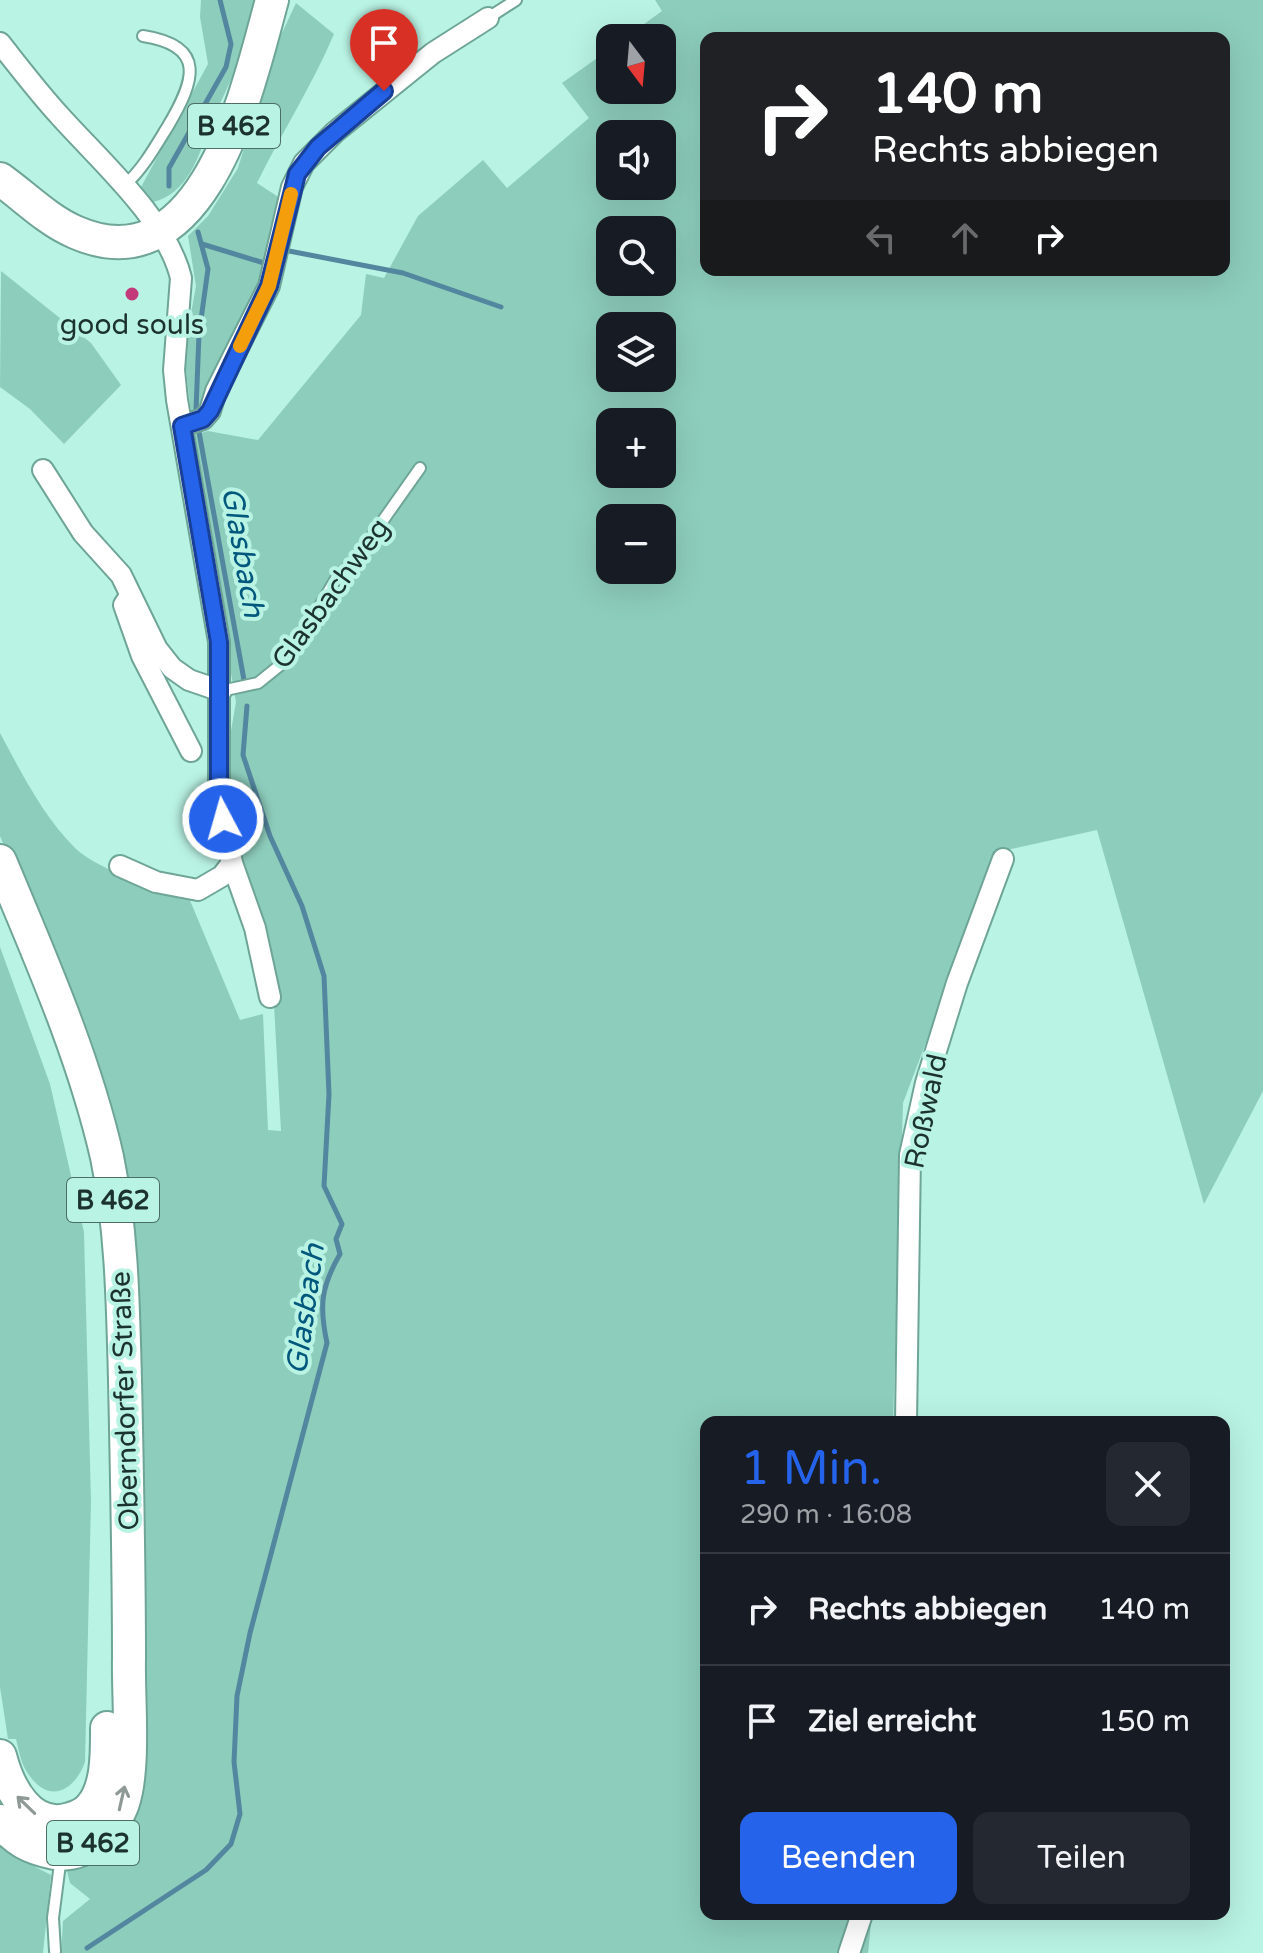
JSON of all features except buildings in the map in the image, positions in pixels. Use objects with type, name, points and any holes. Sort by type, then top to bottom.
[{"type":"main road","name":"B 462","points":[[0,179],[57,222],[86,236],[121,240],[157,229],[194,200],[215,172],[233,131],[272,0]]},
{"type":"main road","name":"Oberndorfer Straße","points":[[0,861],[77,1055],[106,1156],[121,1279],[129,1557],[128,1748],[124,1799],[117,1817],[95,1843],[62,1854]]},
{"type":"main road","name":"Oberndorfer Straße","points":[[0,913],[44,1020],[75,1111],[87,1162],[104,1303],[108,1520],[107,1751],[98,1796],[82,1815],[57,1823],[39,1817],[10,1787],[0,1756]]},
{"type":"main road","name":"B 462","points":[[0,1821],[19,1842],[62,1854]]},
{"type":"street","points":[[182,426],[203,419],[210,411],[269,286],[292,187],[304,163],[335,132],[433,53],[488,18]]},
{"type":"street","points":[[0,43],[124,186],[172,251],[181,278],[174,370],[219,642],[219,797],[232,863],[255,928],[270,997]]},
{"type":"street","points":[[43,470],[68,512],[121,575],[157,649],[172,668],[189,680],[221,691]]},
{"type":"street","points":[[131,594],[124,605],[142,656],[191,751]]},
{"type":"street","name":"Roßwald","points":[[906,1416],[910,1155],[926,1083],[957,983],[1003,859]]},
{"type":"street","points":[[120,866],[156,882],[198,890],[222,876],[232,863]]},
{"type":"street","points":[[849,1953],[860,1920]]},
{"type":"lane","points":[[488,18],[516,0]]},
{"type":"lane","points":[[124,186],[153,151],[186,96],[191,79],[189,62],[180,47],[143,36]]},
{"type":"lane","name":"Glasbachweg","points":[[221,691],[258,683],[289,658],[337,577],[353,563],[420,468]]},
{"type":"lane","points":[[55,1951],[53,1918],[62,1854]]},
{"type":"green space","points":[[201,0],[260,0],[240,60],[213,119],[209,118],[206,126],[209,129],[190,173],[175,191],[153,202],[141,187],[208,64],[200,17]]},
{"type":"green space","points":[[655,0],[1263,0],[1263,1091],[1204,1204],[1097,830],[998,852],[903,1103],[893,1416],[700,1416],[700,1920],[871,1920],[868,1953],[61,1953],[63,1921],[90,1899],[70,1883],[67,1871],[70,1865],[112,1846],[127,1829],[136,1806],[134,1326],[52,962],[0,836],[0,733],[43,808],[75,848],[113,871],[189,898],[240,1020],[263,1014],[268,1130],[281,1131],[272,969],[236,846],[229,807],[225,766],[236,702],[190,436],[208,431],[258,440],[361,315],[366,274],[384,278],[418,216],[483,160],[507,188],[589,118],[562,83],[596,59],[596,104],[676,104],[676,24],[644,24],[662,11]]},
{"type":"green space","points":[[296,3],[334,34],[257,183],[283,200],[264,283],[205,406],[191,413],[184,352],[196,286],[188,236],[208,216],[238,168],[274,50]]},
{"type":"green space","points":[[1,271],[91,343],[121,385],[64,444],[30,409],[0,387]]},
{"type":"green space","points":[[0,947],[50,1084],[84,1232],[91,1501],[85,1762],[75,1780],[61,1790],[53,1791],[45,1790],[29,1775],[16,1739],[8,1739],[0,1687]]},
{"type":"green space","points":[[0,1843],[22,1860],[51,1875],[43,1953],[0,1953]]},
{"type":"waterway","name":"Glasbach","points":[[169,186],[169,168],[226,67],[231,44],[220,0]]},
{"type":"waterway","name":"Glasbach","points":[[196,410],[199,334],[208,269],[198,232]]},
{"type":"waterway","points":[[202,244],[264,263]]},
{"type":"waterway","points":[[289,251],[403,273],[501,307]]},
{"type":"waterway","name":"Glasbach","points":[[199,432],[244,680]]},
{"type":"waterway","name":"Glasbach","points":[[87,1948],[206,1870],[231,1844],[240,1814],[234,1762],[237,1696],[250,1633],[327,1343],[323,1297],[340,1254],[336,1239],[342,1224],[324,1186],[329,1094],[324,976],[302,906],[270,836],[243,755],[247,706]]},
{"type":"slow traffic","points":[[240,346],[269,286],[291,194]]},
{"type":"place","name":"good souls","points":[[132,294]]},
{"type":"route","points":[[223,819],[219,797],[219,642],[182,426],[203,419],[210,411],[216,391],[269,286],[297,174],[318,147],[384,91]]}]
